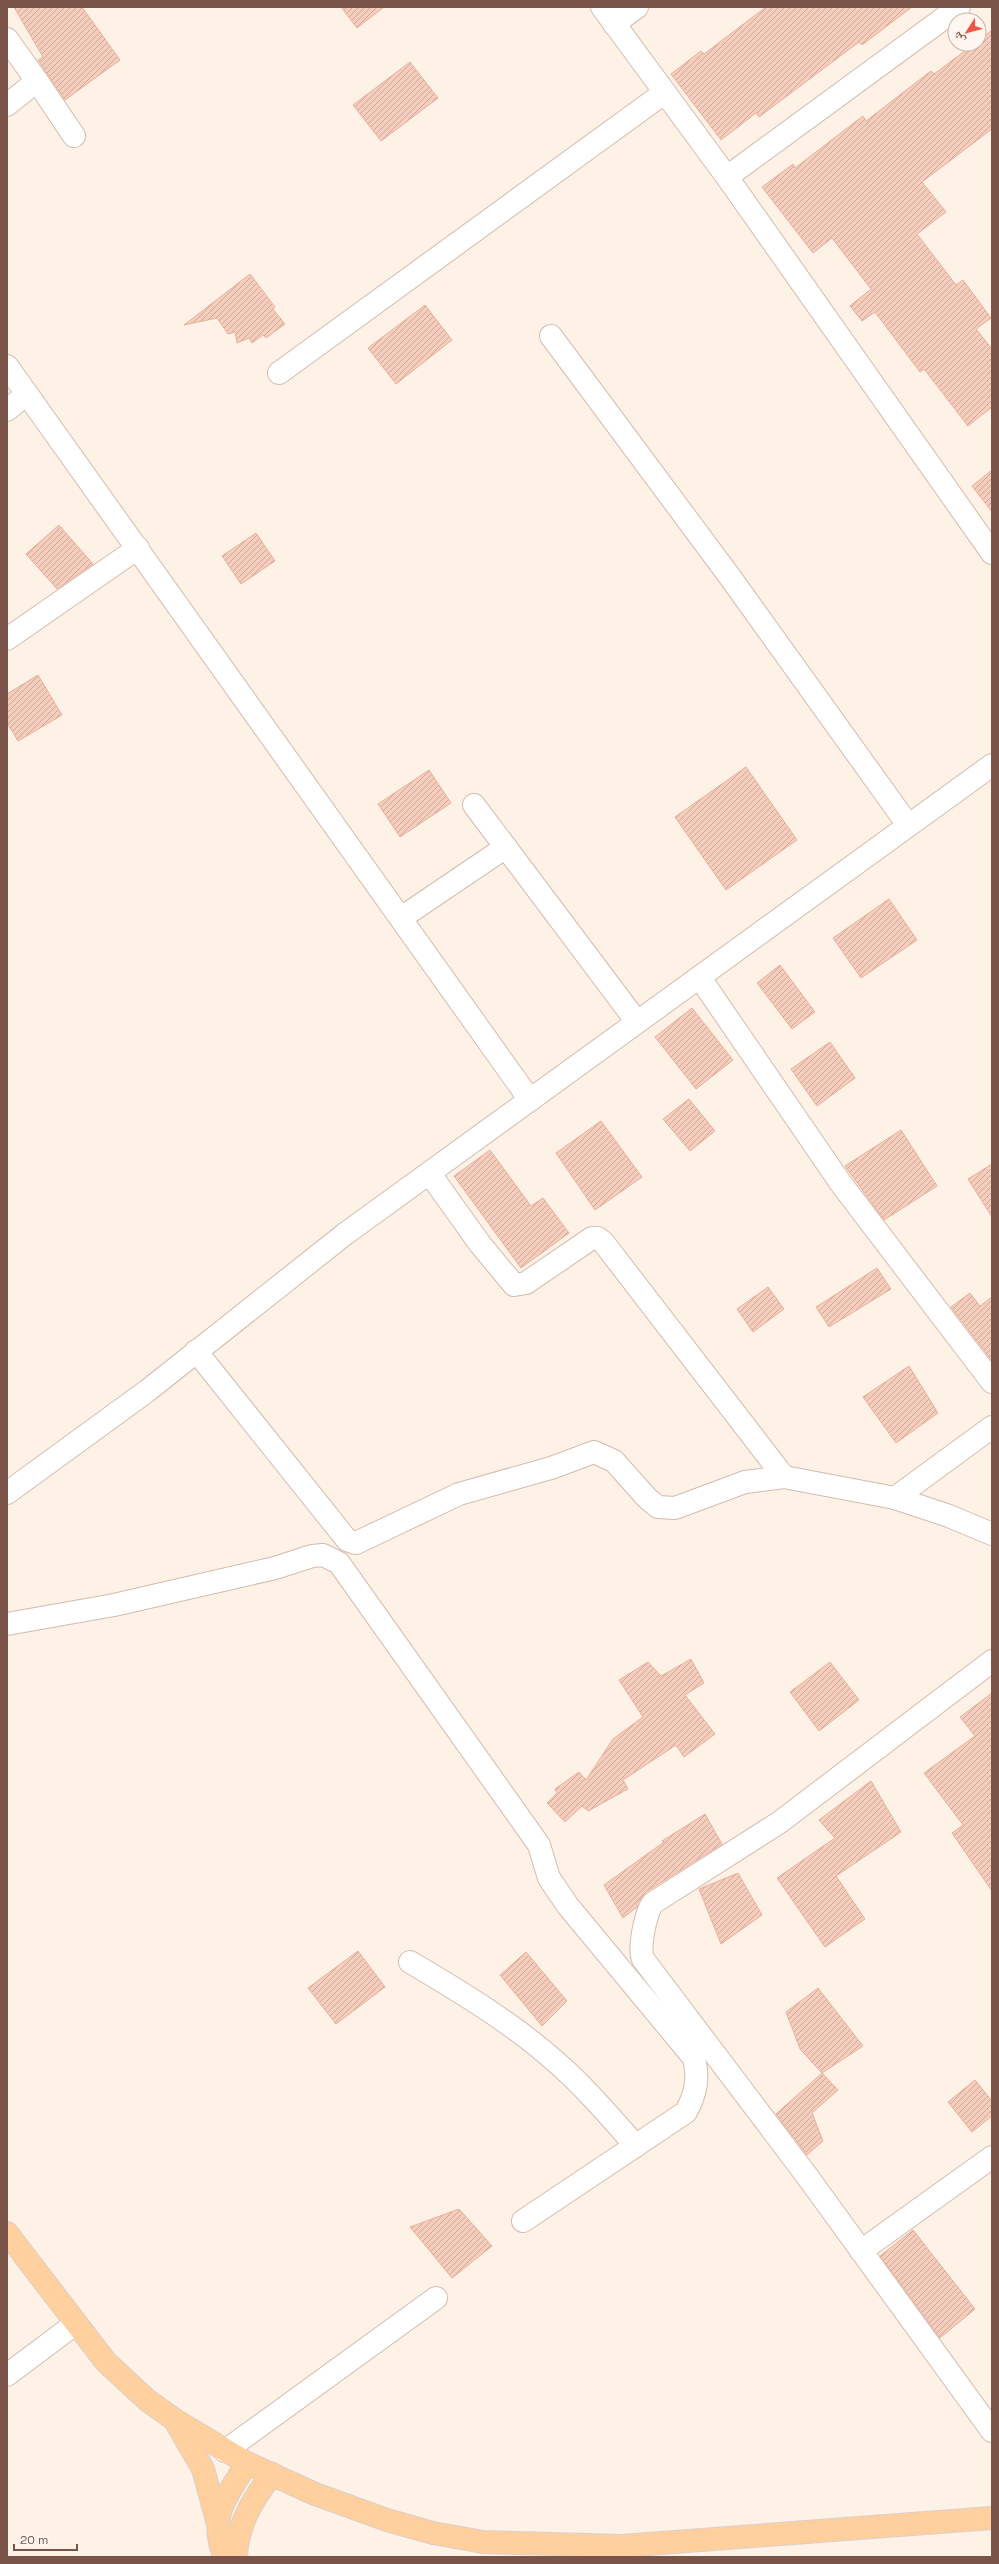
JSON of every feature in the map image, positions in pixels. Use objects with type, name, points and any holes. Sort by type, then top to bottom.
[{"type":"main road","points":[[7,2233],[76,2324],[116,2372],[174,2420],[247,2463],[322,2497],[387,2520],[433,2533],[483,2542],[622,2546],[992,2518]]},
{"type":"main road","points":[[174,2420],[203,2469],[217,2520],[218,2538],[224,2557]]},
{"type":"main road","points":[[217,2520],[227,2494],[247,2463]]},
{"type":"main road","points":[[236,2557],[241,2528],[248,2509],[272,2474]]},
{"type":"street","points":[[637,7],[608,16],[727,177],[992,553]]},
{"type":"street","points":[[727,177],[959,7]]},
{"type":"street","points":[[7,39],[74,136]]},
{"type":"street","points":[[7,105],[37,81]]},
{"type":"street","points":[[279,373],[664,93]]},
{"type":"street","points":[[551,336],[730,577],[908,824]]},
{"type":"street","points":[[7,366],[530,1100]]},
{"type":"street","points":[[7,410],[27,394]]},
{"type":"street","points":[[7,638],[138,548]]},
{"type":"street","points":[[7,1493],[147,1391],[345,1234],[700,978],[908,824],[992,765]]},
{"type":"street","points":[[474,805],[637,1022]]},
{"type":"street","points":[[401,918],[506,847]]},
{"type":"street","points":[[700,978],[842,1185],[992,1382]]},
{"type":"street","points":[[430,1174],[480,1244],[514,1285],[526,1283],[592,1238],[598,1238],[604,1242],[784,1477]]},
{"type":"street","points":[[196,1351],[347,1540],[356,1543],[459,1494],[551,1468],[594,1452],[614,1461],[647,1498],[658,1507],[674,1508],[745,1482],[784,1477],[894,1498],[949,1516],[992,1534]]},
{"type":"street","points":[[894,1498],[992,1427]]},
{"type":"street","points":[[7,1624],[114,1605],[275,1568],[312,1556],[323,1555],[339,1563],[539,1845],[549,1878],[564,1900],[694,2058],[697,2082],[694,2097],[686,2112],[523,2222]]},
{"type":"street","points":[[992,1661],[780,1822],[653,1903],[648,1911],[640,1949],[643,1959],[755,2106],[992,2432]]},
{"type":"street","points":[[410,1962],[476,2002],[556,2061],[636,2146]]},
{"type":"street","points":[[861,2251],[992,2156]]},
{"type":"street","points":[[225,2451],[436,2298]]},
{"type":"street","points":[[7,2374],[76,2324]]},
{"type":"building","points":[[14,7],[82,7],[120,60],[65,100],[38,60],[43,57]]},
{"type":"building","points":[[341,7],[384,7],[357,28]]},
{"type":"building","points":[[766,7],[912,7],[862,45],[859,42],[759,117],[756,113],[721,140],[671,74],[701,51],[704,54]]},
{"type":"building","points":[[992,30],[992,129],[922,182],[946,212],[917,234],[956,285],[963,280],[991,318],[976,329],[992,349],[992,407],[968,426],[924,369],[920,372],[875,312],[862,321],[850,306],[871,289],[832,238],[813,253],[762,187],[793,164],[795,168],[863,116],[866,121],[931,71],[934,74],[963,52],[987,52],[987,34]]},
{"type":"building","points":[[410,62],[438,98],[381,141],[353,105]]},
{"type":"building","points":[[250,274],[275,307],[273,309],[285,324],[266,338],[263,335],[252,343],[249,338],[237,343],[235,332],[228,334],[217,318],[184,325]]},
{"type":"building","points":[[425,305],[452,340],[396,384],[368,348]]},
{"type":"building","points":[[992,470],[992,512],[972,486]]},
{"type":"building","points":[[59,525],[93,564],[57,589],[26,554]]},
{"type":"building","points":[[256,533],[275,561],[241,584],[222,556]]},
{"type":"building","points":[[38,675],[62,715],[18,741],[7,723],[7,694]]},
{"type":"building","points":[[746,767],[797,840],[726,890],[675,817]]},
{"type":"building","points":[[429,770],[451,803],[400,837],[378,804]]},
{"type":"building","points":[[889,899],[917,940],[861,978],[833,938]]},
{"type":"building","points":[[780,965],[815,1012],[792,1029],[757,983]]},
{"type":"building","points":[[692,1008],[733,1060],[696,1089],[655,1037]]},
{"type":"building","points":[[830,1042],[855,1078],[817,1106],[791,1069]]},
{"type":"building","points":[[689,1099],[715,1131],[690,1151],[663,1119]]},
{"type":"building","points":[[601,1121],[642,1177],[595,1210],[556,1153]]},
{"type":"building","points":[[901,1130],[937,1186],[884,1220],[845,1166]]},
{"type":"building","points":[[490,1150],[531,1206],[543,1198],[569,1233],[521,1268],[454,1176]]},
{"type":"building","points":[[992,1164],[992,1217],[968,1179]]},
{"type":"building","points":[[877,1268],[891,1289],[829,1327],[816,1307]]},
{"type":"building","points":[[768,1287],[784,1309],[753,1332],[737,1309]]},
{"type":"building","points":[[970,1293],[980,1306],[992,1297],[992,1361],[951,1307]]},
{"type":"building","points":[[909,1366],[938,1413],[896,1443],[863,1397]]},
{"type":"building","points":[[691,1659],[704,1683],[685,1695],[715,1734],[684,1757],[676,1745],[623,1780],[628,1789],[588,1811],[582,1806],[565,1822],[547,1803],[557,1793],[555,1789],[579,1772],[586,1780],[613,1739],[643,1717],[619,1680],[648,1662],[661,1676]]},
{"type":"building","points":[[830,1662],[859,1700],[819,1731],[790,1692]]},
{"type":"building","points":[[992,1693],[992,1891],[952,1833],[963,1825],[924,1773],[975,1736],[960,1717]]},
{"type":"building","points":[[871,1781],[901,1832],[836,1876],[865,1919],[825,1947],[777,1878],[835,1838],[819,1820]]},
{"type":"building","points":[[705,1814],[722,1844],[646,1892],[637,1904],[637,1907],[623,1918],[604,1885],[664,1842],[662,1841]]},
{"type":"building","points":[[738,1873],[762,1915],[721,1944],[699,1889]]},
{"type":"building","points":[[358,1951],[385,1987],[336,2024],[308,1988]]},
{"type":"building","points":[[526,1952],[567,2001],[542,2026],[500,1975]]},
{"type":"building","points":[[818,1988],[863,2046],[822,2073],[800,2049],[786,2012]]},
{"type":"building","points":[[822,2073],[838,2090],[812,2113],[823,2141],[807,2155],[776,2114]]},
{"type":"building","points":[[975,2080],[992,2101],[992,2116],[972,2132],[948,2102]]},
{"type":"building","points":[[459,2209],[492,2246],[452,2278],[410,2227]]},
{"type":"building","points":[[913,2230],[975,2309],[940,2338],[880,2256]]}]
